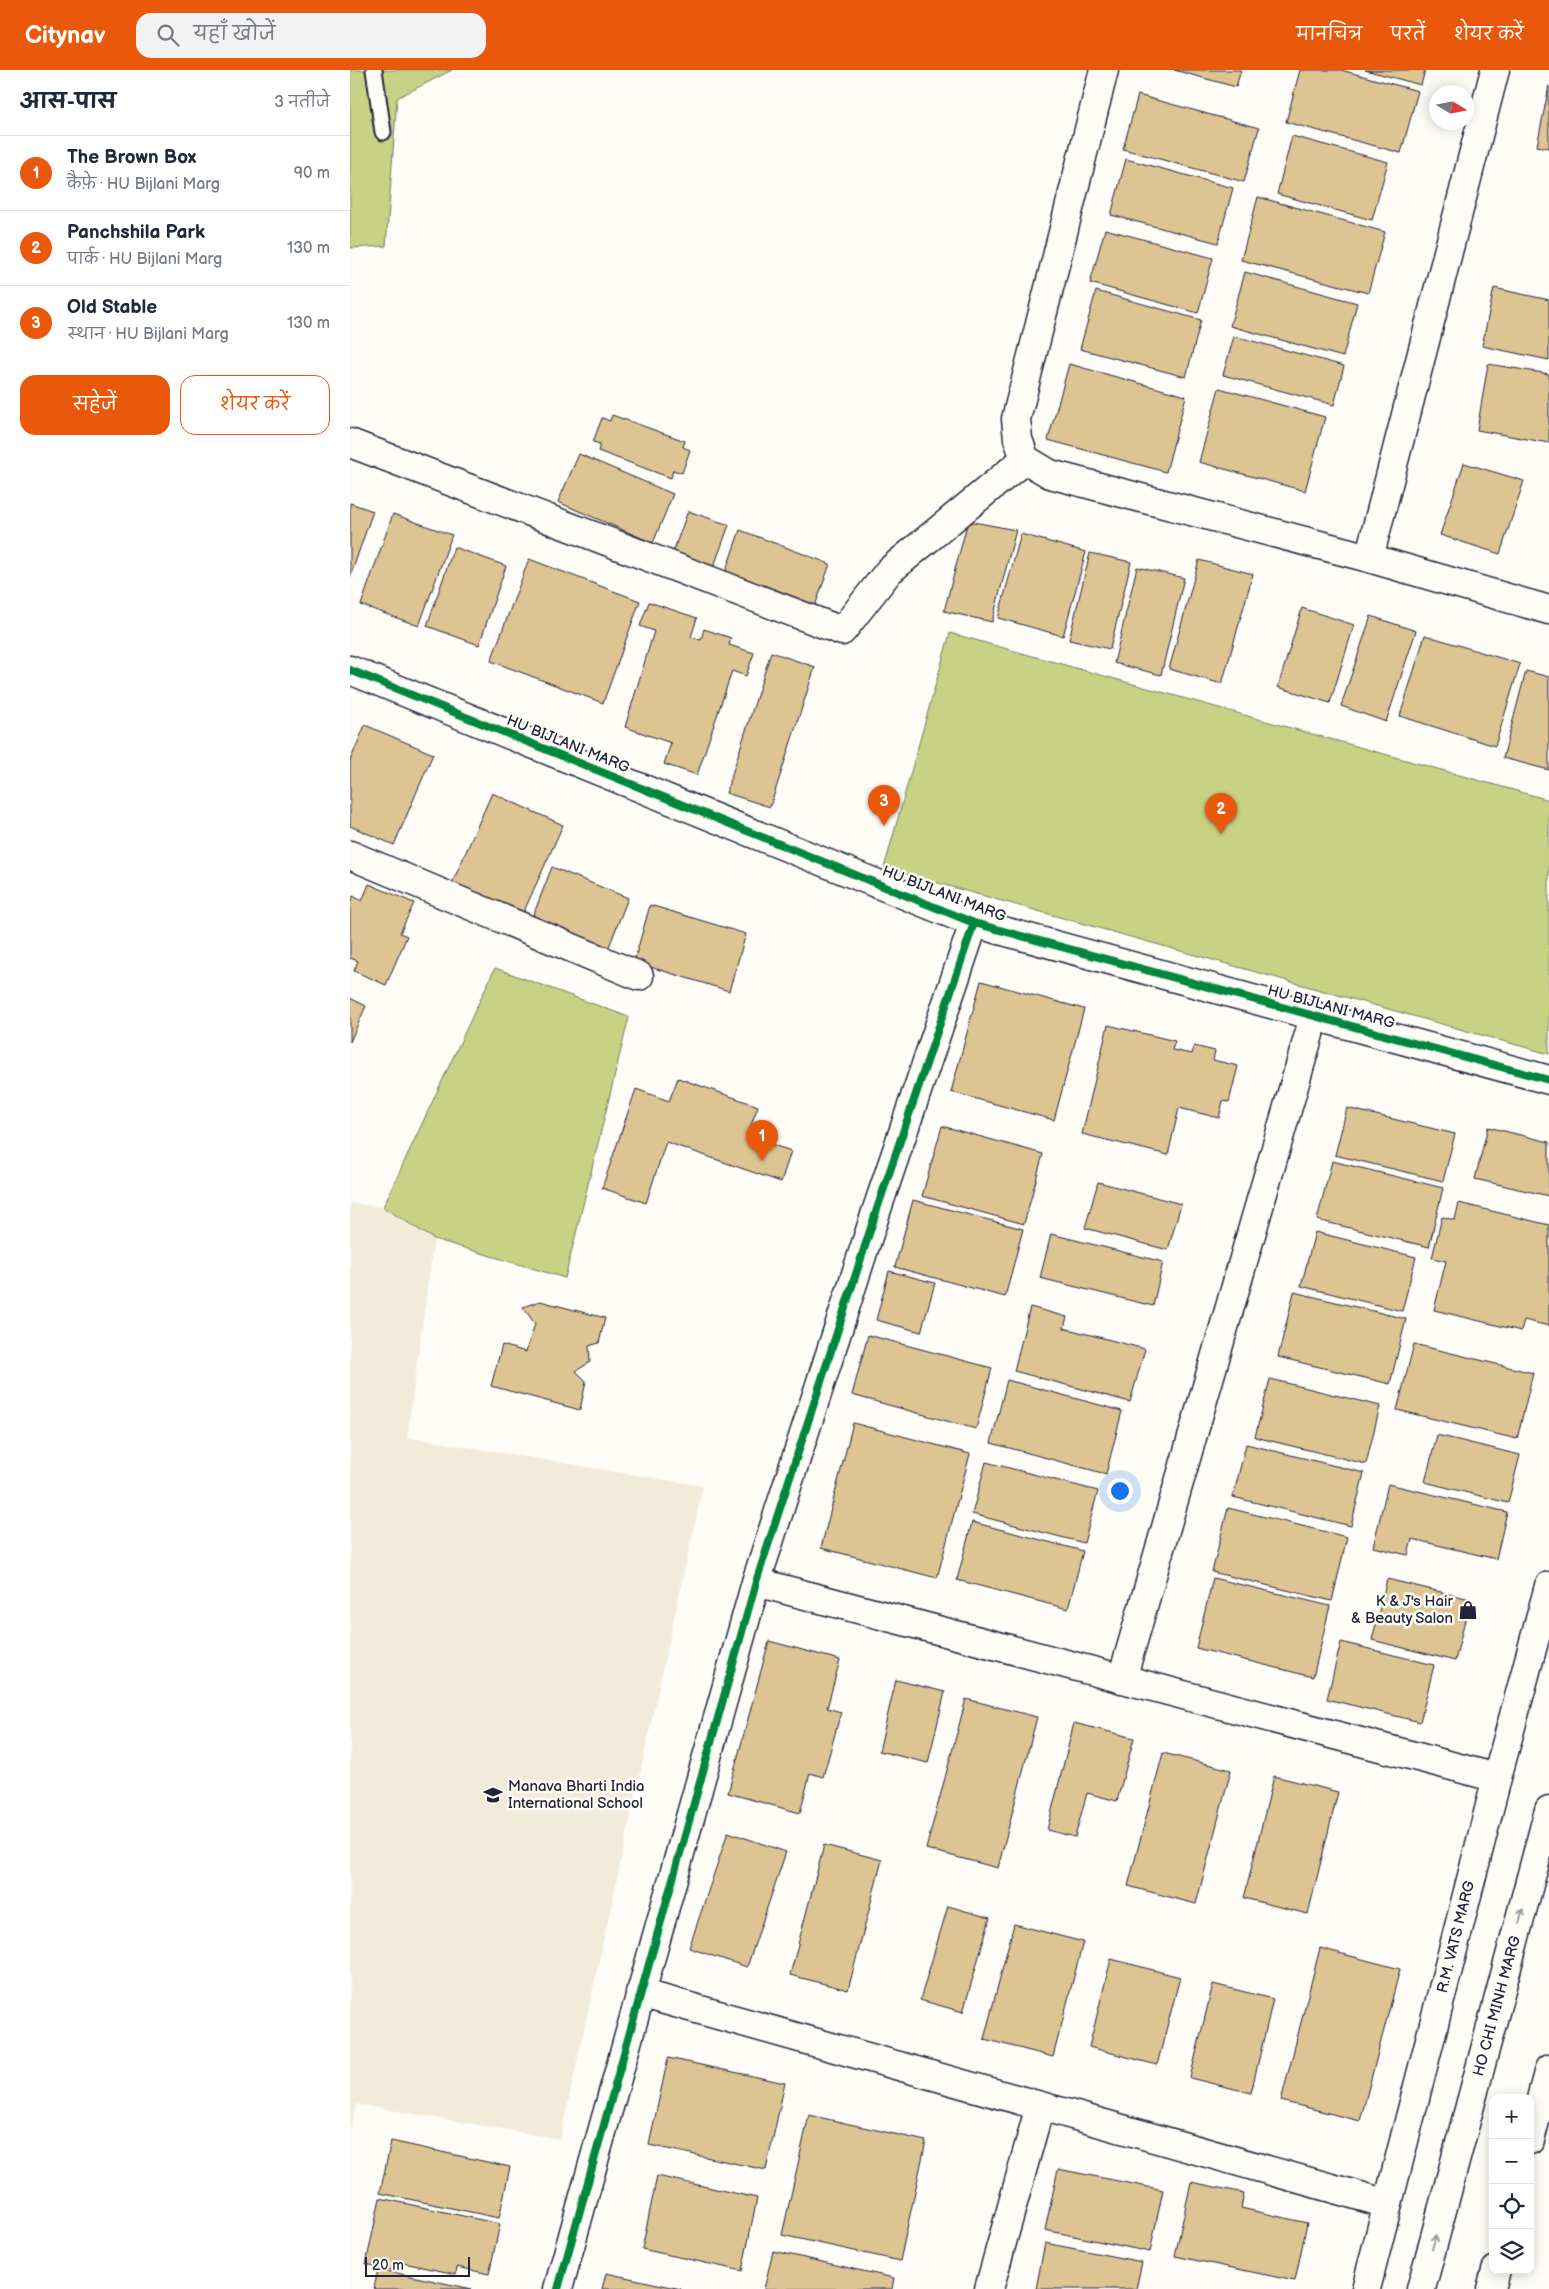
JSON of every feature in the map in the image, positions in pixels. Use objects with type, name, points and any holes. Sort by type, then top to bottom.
[{"type":"street","points":[[1104,70],[1016,419],[1018,439],[1025,459],[1050,474],[1369,558],[1549,610]]},
{"type":"street","points":[[1369,558],[1495,70]]},
{"type":"street","points":[[350,443],[842,632],[889,571],[1025,459]]},
{"type":"street","name":"HU BIJLANI MARG","points":[[350,670],[974,923],[1549,1080]]},
{"type":"street","points":[[350,855],[639,976]]},
{"type":"street","points":[[558,2289],[756,1582],[878,1206],[974,923]]},
{"type":"street","points":[[1122,1679],[1314,1017]]},
{"type":"street","points":[[756,1582],[1497,1778]]},
{"type":"street","name":"R.M. VATS MARG","points":[[1366,2289],[1497,1778],[1549,1586]]},
{"type":"street","name":"HO CHI MINH MARG","points":[[1422,2289],[1549,1810]]},
{"type":"street","points":[[640,1993],[1388,2204]]},
{"type":"street","points":[[1530,2139],[1549,2069]]},
{"type":"street","points":[[989,2289],[1040,2106]]},
{"type":"street","points":[[1491,2289],[1495,2274]]},
{"type":"lane","points":[[374,70],[382,132]]},
{"type":"shaded area","name":"Manava Bharti India International School","points":[[350,1203],[383,1207],[434,1239],[407,1437],[703,1486],[560,2139],[356,2104],[350,2132]]},
{"type":"green space","points":[[350,70],[452,70],[397,98],[386,246],[350,248]]},
{"type":"green space","points":[[950,633],[1549,800],[1549,1054],[884,868]]},
{"type":"green space","points":[[495,968],[629,1017],[565,1278],[434,1239],[383,1207]]},
{"type":"building","points":[[1174,70],[1241,70],[1236,87]]},
{"type":"building","points":[[1300,70],[1341,70],[1418,91],[1401,153],[1286,122]]},
{"type":"building","points":[[1365,70],[1425,70],[1421,85]]},
{"type":"building","points":[[1549,86],[1549,148],[1537,146]]},
{"type":"building","points":[[1138,95],[1259,128],[1244,182],[1123,149]]},
{"type":"building","points":[[1292,136],[1388,162],[1372,220],[1277,194]]},
{"type":"building","points":[[1126,159],[1233,188],[1218,243],[1111,215]]},
{"type":"building","points":[[1258,197],[1385,232],[1368,293],[1241,260]]},
{"type":"building","points":[[1105,229],[1213,258],[1198,313],[1090,283]]},
{"type":"building","points":[[1245,272],[1357,303],[1343,357],[1230,326]]},
{"type":"building","points":[[1494,288],[1549,300],[1549,360],[1482,346]]},
{"type":"building","points":[[1096,291],[1201,320],[1186,377],[1080,349]]},
{"type":"building","points":[[1234,336],[1344,366],[1334,405],[1223,375]]},
{"type":"building","points":[[1069,364],[1186,396],[1166,472],[1048,440]]},
{"type":"building","points":[[1488,364],[1549,374],[1549,443],[1477,430]]},
{"type":"building","points":[[1219,388],[1325,417],[1305,491],[1199,462]]},
{"type":"building","points":[[612,415],[685,441],[683,447],[690,450],[682,473],[673,470],[671,478],[598,451],[600,444],[593,442],[602,418],[610,421]]},
{"type":"building","points":[[579,454],[673,494],[653,543],[558,502]]},
{"type":"building","points":[[1464,463],[1524,481],[1500,554],[1440,535]]},
{"type":"building","points":[[350,503],[373,511],[350,577]]},
{"type":"building","points":[[688,511],[729,525],[714,566],[673,552]]},
{"type":"building","points":[[393,514],[452,535],[419,626],[361,605]]},
{"type":"building","points":[[968,521],[1016,530],[992,622],[944,611]]},
{"type":"building","points":[[740,530],[830,564],[815,606],[725,573]]},
{"type":"building","points":[[1021,534],[1086,552],[1063,636],[998,618]]},
{"type":"building","points":[[454,547],[506,566],[479,645],[427,626]]},
{"type":"building","points":[[1090,553],[1131,562],[1110,649],[1069,640]]},
{"type":"building","points":[[529,559],[640,601],[603,703],[491,661]]},
{"type":"building","points":[[1199,560],[1253,574],[1222,684],[1169,669]]},
{"type":"building","points":[[1137,567],[1184,578],[1161,675],[1114,663]]},
{"type":"building","points":[[649,602],[697,618],[691,637],[701,640],[704,629],[731,638],[729,645],[754,653],[746,676],[732,671],[697,775],[664,764],[671,743],[625,727],[654,631],[640,626]]},
{"type":"building","points":[[1302,608],[1354,625],[1330,703],[1278,687]]},
{"type":"building","points":[[1371,616],[1416,631],[1386,722],[1341,706]]},
{"type":"building","points":[[1425,635],[1520,664],[1495,746],[1400,716]]},
{"type":"building","points":[[771,652],[815,667],[770,807],[726,793]]},
{"type":"building","points":[[1526,671],[1549,677],[1549,770],[1503,758]]},
{"type":"building","points":[[365,725],[433,754],[394,845],[350,826],[350,761]]},
{"type":"building","points":[[492,793],[563,825],[520,920],[450,888]]},
{"type":"building","points":[[552,867],[628,898],[605,957],[529,926]]},
{"type":"building","points":[[369,884],[414,903],[400,933],[407,936],[386,985],[354,971],[358,961],[350,958],[350,903],[353,896],[362,901]]},
{"type":"building","points":[[650,905],[746,934],[729,991],[634,962]]},
{"type":"building","points":[[981,981],[1084,1009],[1054,1120],[951,1092]]},
{"type":"building","points":[[350,998],[366,1006],[350,1042]]},
{"type":"building","points":[[1108,1025],[1175,1041],[1172,1050],[1192,1054],[1194,1046],[1215,1051],[1213,1060],[1238,1066],[1229,1102],[1223,1101],[1219,1118],[1179,1108],[1168,1155],[1082,1134]]},
{"type":"building","points":[[678,1078],[758,1106],[747,1136],[791,1151],[781,1182],[666,1142],[646,1203],[602,1188],[636,1089],[669,1101]]},
{"type":"building","points":[[1347,1108],[1455,1134],[1443,1181],[1335,1155]]},
{"type":"building","points":[[942,1126],[1043,1154],[1024,1224],[922,1196]]},
{"type":"building","points":[[1488,1127],[1549,1142],[1549,1196],[1475,1179]]},
{"type":"building","points":[[1332,1161],[1443,1188],[1429,1247],[1317,1220]]},
{"type":"building","points":[[1098,1182],[1181,1204],[1168,1250],[1085,1228]]},
{"type":"building","points":[[913,1200],[1023,1229],[1005,1297],[895,1267]]},
{"type":"building","points":[[1459,1203],[1549,1225],[1549,1326],[1524,1320],[1521,1331],[1434,1310],[1446,1261],[1432,1258],[1442,1217],[1455,1220]]},
{"type":"building","points":[[1315,1232],[1416,1257],[1402,1311],[1301,1286]]},
{"type":"building","points":[[1051,1234],[1163,1262],[1153,1306],[1040,1278]]},
{"type":"building","points":[[889,1271],[935,1283],[921,1332],[876,1320]]},
{"type":"building","points":[[1294,1292],[1406,1319],[1390,1384],[1278,1357]]},
{"type":"building","points":[[540,1301],[605,1318],[599,1343],[589,1346],[590,1362],[576,1371],[586,1381],[580,1410],[491,1386],[502,1345],[526,1352],[535,1324],[523,1307]]},
{"type":"building","points":[[1030,1307],[1067,1317],[1064,1328],[1145,1349],[1130,1402],[1014,1371]]},
{"type":"building","points":[[868,1335],[992,1368],[976,1429],[852,1395]]},
{"type":"building","points":[[1414,1344],[1533,1373],[1517,1439],[1397,1410]]},
{"type":"building","points":[[1270,1379],[1380,1406],[1366,1464],[1255,1437]]},
{"type":"building","points":[[1007,1380],[1122,1411],[1106,1474],[991,1443]]},
{"type":"building","points":[[853,1423],[970,1454],[937,1578],[821,1548]]},
{"type":"building","points":[[1437,1435],[1520,1455],[1508,1503],[1425,1482]]},
{"type":"building","points":[[1246,1444],[1364,1473],[1351,1526],[1233,1497]]},
{"type":"building","points":[[986,1462],[1098,1491],[1084,1543],[972,1514]]},
{"type":"building","points":[[1388,1484],[1507,1512],[1496,1559],[1412,1539],[1408,1555],[1373,1547]]},
{"type":"building","points":[[1228,1508],[1347,1537],[1332,1601],[1212,1572]]},
{"type":"building","points":[[972,1522],[1083,1551],[1068,1609],[957,1580]]},
{"type":"building","points":[[1213,1578],[1330,1606],[1313,1677],[1196,1648]]},
{"type":"building","points":[[1387,1579],[1470,1599],[1455,1661],[1372,1640]]},
{"type":"building","points":[[769,1641],[840,1660],[827,1708],[841,1712],[823,1777],[810,1773],[800,1813],[728,1793]]},
{"type":"building","points":[[1341,1642],[1434,1665],[1420,1722],[1327,1699]]},
{"type":"building","points":[[896,1680],[945,1692],[928,1763],[879,1751]]},
{"type":"building","points":[[966,1699],[1037,1717],[998,1868],[926,1849]]},
{"type":"building","points":[[1074,1723],[1134,1738],[1117,1801],[1087,1793],[1075,1837],[1047,1830]]},
{"type":"building","points":[[1163,1753],[1231,1770],[1196,1904],[1128,1886]]},
{"type":"building","points":[[1274,1776],[1338,1792],[1308,1914],[1244,1898]]},
{"type":"building","points":[[728,1832],[786,1852],[747,1967],[689,1948]]},
{"type":"building","points":[[824,1845],[882,1860],[848,1990],[790,1975]]},
{"type":"building","points":[[948,1906],[990,1918],[963,2012],[920,2000]]},
{"type":"building","points":[[1014,1924],[1083,1942],[1053,2057],[984,2039]]},
{"type":"building","points":[[1320,1948],[1400,1969],[1360,2121],[1281,2101]]},
{"type":"building","points":[[1111,1959],[1180,1977],[1157,2065],[1089,2047]]},
{"type":"building","points":[[1213,1984],[1273,1999],[1251,2093],[1190,2078]]},
{"type":"building","points":[[668,2058],[785,2083],[766,2170],[649,2145]]},
{"type":"building","points":[[809,2115],[926,2141],[900,2261],[782,2235]]},
{"type":"building","points":[[391,2141],[510,2167],[499,2218],[380,2193]]},
{"type":"building","points":[[1058,2169],[1163,2190],[1150,2252],[1045,2230]]},
{"type":"building","points":[[657,2176],[757,2198],[742,2271],[642,2249]]},
{"type":"building","points":[[1191,2182],[1244,2193],[1241,2208],[1307,2223],[1295,2281],[1175,2256]]},
{"type":"building","points":[[380,2198],[500,2224],[489,2274],[457,2267],[456,2274],[399,2262],[397,2271],[366,2264]]},
{"type":"building","points":[[1045,2243],[1142,2262],[1136,2289],[1036,2289]]},
{"type":"building","points":[[773,2251],[894,2278],[892,2289],[764,2289]]},
{"type":"building","points":[[378,2269],[472,2289],[374,2289]]},
{"type":"building","points":[[606,2273],[681,2289],[602,2289]]},
{"type":"cycle path","points":[[350,670],[974,923],[1549,1080]]},
{"type":"cycle path","points":[[558,2289],[756,1582],[878,1206],[974,923]]},
{"type":"place","name":"Old Stable","points":[[884,826]]},
{"type":"place","name":"Panchshila Park","points":[[1221,834]]},
{"type":"place","name":"The Brown Box","points":[[762,1161]]},
{"type":"place","name":"K & J's Hair & Beauty Salon","points":[[1468,1610]]},
{"type":"place","name":"Manava Bharti India International School","points":[[493,1795]]}]
